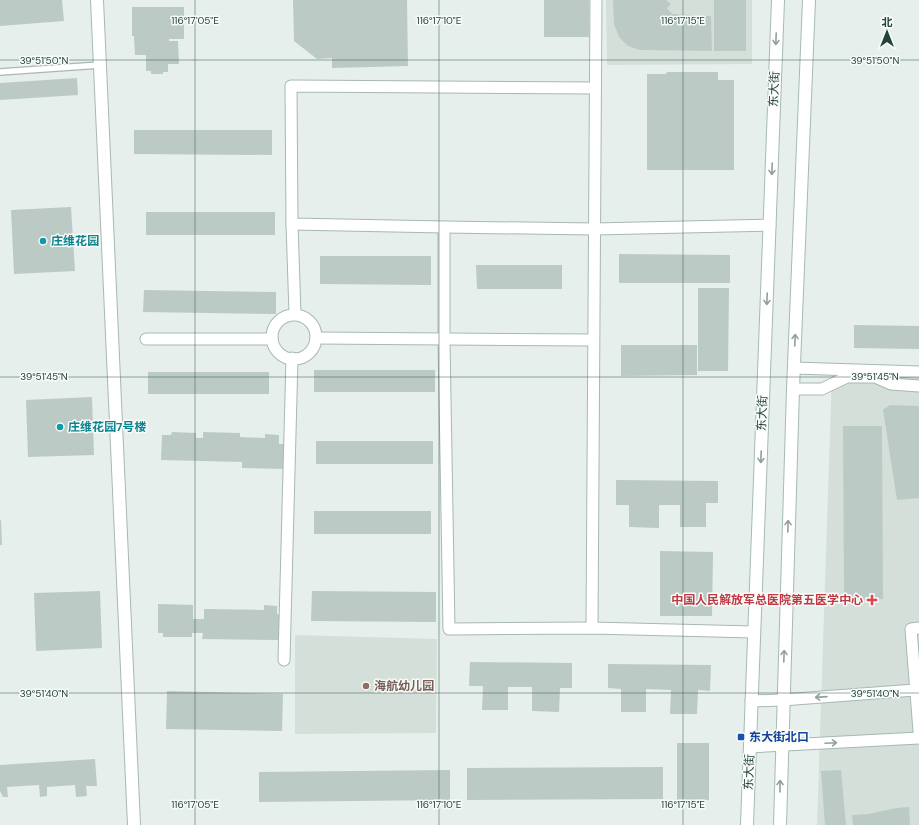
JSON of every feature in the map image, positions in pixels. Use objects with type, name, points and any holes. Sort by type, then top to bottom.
[{"type":"main road","points":[[97,0],[134,825]]},
{"type":"main road","name":"东大街","points":[[747,825],[778,0]]},
{"type":"main road","points":[[780,825],[782,700],[809,0]]},
{"type":"street","points":[[592,628],[596,0]]},
{"type":"street","points":[[295,314],[292,224],[291,86],[595,88]]},
{"type":"street","points":[[292,224],[594,228],[770,225]]},
{"type":"street","points":[[444,227],[444,340],[449,629],[592,628],[754,632]]},
{"type":"street","points":[[295,314],[308,319],[313,324],[316,331],[316,338],[315,345],[311,351],[299,358],[285,357],[274,346],[272,339],[276,324],[288,315],[295,314]]},
{"type":"street","points":[[316,338],[594,340]]},
{"type":"street","points":[[146,339],[272,339]]},
{"type":"street","points":[[284,660],[292,358]]},
{"type":"street","points":[[794,368],[919,372]]},
{"type":"street","points":[[793,389],[822,389],[847,377],[875,377],[891,384],[919,386]]},
{"type":"street","points":[[919,628],[911,629],[919,731]]},
{"type":"street","points":[[751,701],[915,690]]},
{"type":"street","points":[[750,747],[919,738]]},
{"type":"lane","points":[[0,72],[100,65]]},
{"type":"shaded area","points":[[606,0],[752,0],[752,64],[607,65]]},
{"type":"shaded area","name":"中国人民解放军总医院第五医学中心","points":[[832,373],[919,376],[919,825],[817,825]]},
{"type":"shaded area","name":"海航幼儿园","points":[[295,635],[437,639],[436,733],[295,734]]},
{"type":"building","points":[[0,0],[62,0],[64,21],[0,26]]},
{"type":"building","points":[[293,0],[407,0],[408,66],[332,68],[332,58],[317,59],[294,41]]},
{"type":"building","points":[[544,0],[589,0],[589,37],[544,37]]},
{"type":"building","points":[[613,0],[666,0],[671,4],[667,8],[672,14],[711,16],[712,51],[640,50],[628,46],[619,37],[614,24]]},
{"type":"building","points":[[714,0],[746,0],[746,51],[714,51]]},
{"type":"building","points":[[132,7],[184,7],[184,39],[169,39],[169,41],[178,41],[179,64],[168,64],[168,72],[163,72],[163,74],[151,74],[151,71],[146,71],[146,55],[135,55],[134,36],[132,36]]},
{"type":"building","points":[[667,72],[718,72],[718,80],[734,80],[734,170],[647,170],[647,74],[666,74]]},
{"type":"building","points":[[77,78],[78,95],[0,100],[0,83]]},
{"type":"building","points":[[134,130],[272,130],[272,155],[134,154]]},
{"type":"building","name":"庄维花园","points":[[71,207],[75,271],[14,274],[11,210]]},
{"type":"building","points":[[146,212],[275,212],[275,235],[146,235]]},
{"type":"building","points":[[619,254],[730,255],[730,283],[619,283]]},
{"type":"building","points":[[320,256],[431,256],[431,285],[320,284]]},
{"type":"building","points":[[476,265],[562,265],[562,289],[477,289]]},
{"type":"building","points":[[698,288],[729,288],[728,371],[698,371]]},
{"type":"building","points":[[144,290],[276,292],[276,314],[143,312]]},
{"type":"building","points":[[854,325],[919,326],[919,349],[854,348]]},
{"type":"building","points":[[621,345],[697,345],[697,375],[621,376]]},
{"type":"building","points":[[314,370],[435,370],[435,392],[314,392]]},
{"type":"building","points":[[148,372],[269,372],[269,394],[148,394]]},
{"type":"building","name":"庄维花园7号楼","points":[[92,397],[94,455],[28,457],[26,400]]},
{"type":"building","points":[[890,405],[919,406],[919,498],[897,500],[883,410]]},
{"type":"building","points":[[843,426],[882,426],[883,599],[844,600]]},
{"type":"building","points":[[172,432],[196,433],[196,438],[203,438],[203,432],[240,433],[240,437],[265,438],[265,434],[279,435],[279,444],[284,444],[283,469],[242,468],[242,462],[161,460],[162,435],[171,435]]},
{"type":"building","points":[[316,441],[433,441],[433,464],[316,464]]},
{"type":"building","points":[[616,480],[718,481],[718,503],[706,503],[706,527],[680,527],[680,505],[659,505],[659,528],[629,527],[629,505],[616,505]]},
{"type":"building","points":[[314,511],[431,511],[431,534],[314,534]]},
{"type":"building","points":[[1,520],[2,545],[0,545]]},
{"type":"building","points":[[660,551],[713,552],[712,616],[660,616]]},
{"type":"building","points":[[100,591],[102,648],[36,651],[34,593]]},
{"type":"building","points":[[312,591],[436,592],[436,622],[311,621]]},
{"type":"building","points":[[158,604],[193,605],[193,619],[204,619],[204,609],[264,610],[264,605],[277,606],[277,614],[283,615],[282,640],[202,639],[203,633],[192,633],[192,637],[163,637],[163,633],[158,633]]},
{"type":"building","points":[[470,662],[572,663],[572,688],[560,688],[559,712],[532,711],[532,687],[508,687],[508,710],[482,710],[483,686],[469,686]]},
{"type":"building","points":[[608,664],[711,665],[710,691],[698,690],[697,714],[670,714],[671,690],[646,689],[646,712],[621,712],[621,689],[608,688]]},
{"type":"building","points":[[167,691],[283,694],[282,731],[166,729]]},
{"type":"building","points":[[677,743],[709,743],[709,800],[677,800]]},
{"type":"building","points":[[95,759],[97,786],[86,786],[87,796],[76,797],[75,785],[47,787],[47,796],[40,797],[39,785],[7,787],[8,797],[3,797],[0,791],[0,765]]},
{"type":"building","points":[[663,767],[663,799],[467,800],[467,768]]},
{"type":"building","points":[[450,770],[450,800],[259,802],[259,772]]},
{"type":"building","points":[[841,770],[846,825],[825,825],[821,771]]},
{"type":"building","points":[[909,807],[910,825],[853,825],[852,815],[868,814]]},
{"type":"place","name":"庄维花园","points":[[43,241]]},
{"type":"place","name":"庄维花园7号楼","points":[[60,427]]},
{"type":"place","name":"中国人民解放军总医院第五医学中心","points":[[872,600]]},
{"type":"place","name":"海航幼儿园","points":[[366,686]]},
{"type":"place","name":"东大街北口","points":[[741,737]]}]
